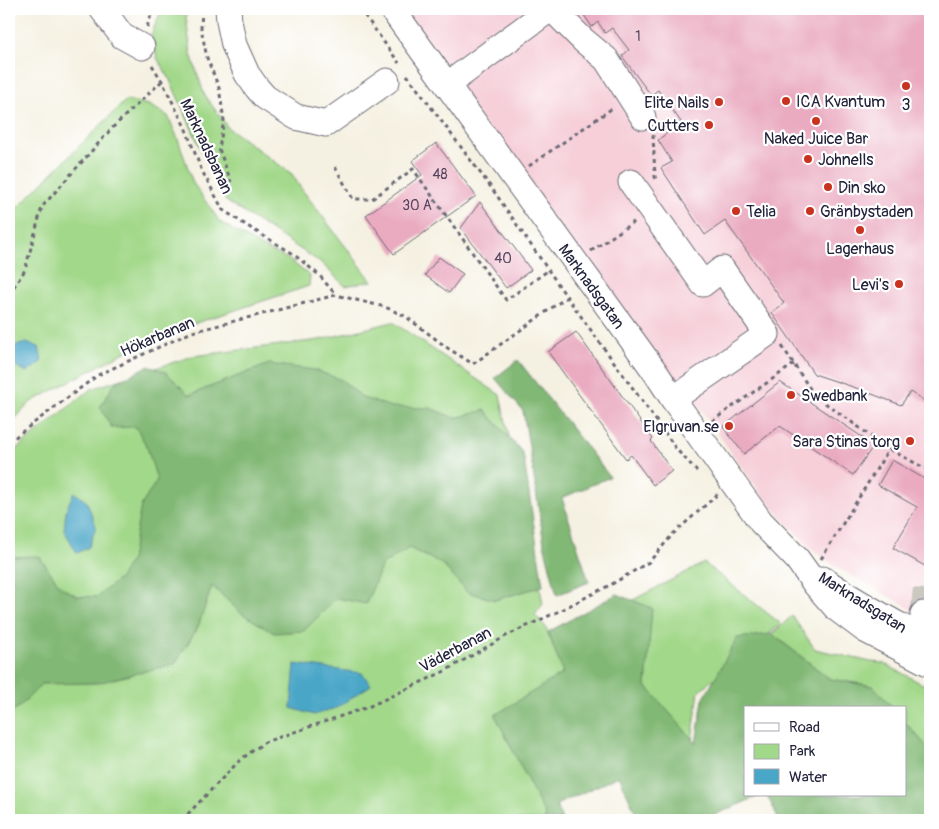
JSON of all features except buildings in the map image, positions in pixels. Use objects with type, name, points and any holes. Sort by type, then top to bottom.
[{"type":"street","points":[[102,9],[122,36],[142,47]]},
{"type":"street","points":[[228,9],[234,45],[247,74],[265,97],[296,117],[326,124],[387,81]]},
{"type":"street","name":"Marknadsgatan","points":[[392,9],[447,85],[503,184],[575,262],[761,522],[806,557],[838,590],[930,642]]},
{"type":"street","points":[[447,85],[551,9],[606,60],[643,117]]},
{"type":"street","points":[[631,182],[704,284],[722,269],[767,334],[672,399]]},
{"type":"street","name":"Marknadsgatan","points":[[806,557],[815,584],[837,609],[865,630],[930,664]]},
{"type":"street","points":[[923,614],[930,642]]},
{"type":"path","points":[[202,9],[201,28],[207,58],[219,88],[224,120],[219,150],[231,182]]},
{"type":"path","name":"Marknadsbanan","points":[[142,47],[162,81],[185,127],[201,169],[224,210],[292,253],[319,276],[336,295]]},
{"type":"path","points":[[9,294],[25,270],[42,207],[111,129],[162,81]]},
{"type":"path","points":[[503,184],[629,96]]},
{"type":"path","points":[[335,167],[353,199],[372,199],[413,169],[506,300],[549,270]]},
{"type":"path","points":[[575,262],[651,210]]},
{"type":"path","points":[[336,295],[385,307],[405,316],[449,349],[473,364],[567,297]]},
{"type":"path","name":"Hökarbanan","points":[[9,444],[19,434],[98,375],[132,359],[192,332],[336,295]]},
{"type":"path","points":[[707,419],[710,423],[794,364]]},
{"type":"path","points":[[806,557],[820,561],[889,449]]},
{"type":"path","name":"Väderbanan","points":[[182,820],[240,760],[265,742],[368,707],[443,672],[508,635],[612,584],[649,562],[673,534],[733,483]]},
{"type":"shaded area","points":[[401,9],[930,9],[930,618],[833,565],[812,550],[764,498],[698,406],[674,387]]},
{"type":"green space","points":[[162,9],[185,9],[191,54],[204,94],[228,128],[292,174],[372,281],[345,286],[320,262],[226,201],[169,78],[157,58],[151,35]]},
{"type":"green space","points":[[126,100],[149,105],[168,116],[193,183],[220,222],[262,247],[288,259],[310,276],[309,286],[153,337],[31,402],[9,425],[9,196],[19,206]]},
{"type":"green space","points":[[393,322],[500,395],[543,604],[535,615],[545,626],[564,673],[545,820],[9,820],[9,455],[91,389],[193,356],[319,340]]},
{"type":"green space","points":[[518,360],[610,477],[562,498],[589,582],[557,595],[544,544],[523,411],[495,378]]},
{"type":"green space","points":[[269,364],[314,370],[342,380],[363,398],[392,407],[430,408],[455,418],[485,410],[523,453],[543,586],[495,600],[467,592],[442,564],[409,548],[382,565],[366,604],[337,598],[304,631],[274,633],[241,613],[212,586],[198,627],[175,664],[97,683],[42,684],[19,707],[9,713],[9,557],[39,556],[61,587],[77,596],[97,597],[120,578],[131,560],[141,506],[157,480],[147,447],[136,427],[112,428],[100,407],[115,383],[148,366],[166,372],[189,395]]},
{"type":"green space","points":[[704,563],[781,624],[699,691],[690,755],[579,628]]},
{"type":"green space","points":[[617,594],[652,608],[646,686],[696,743],[703,700],[737,638],[772,634],[830,679],[873,686],[891,706],[744,706],[744,796],[759,796],[703,820],[639,820],[619,776],[556,805],[562,820],[545,820],[545,815],[495,715],[563,673],[548,632]]},
{"type":"green space","points":[[792,616],[815,649],[883,663],[930,688],[930,750],[906,723],[906,706],[891,706],[873,686],[830,679],[772,634]]},
{"type":"green space","points":[[906,723],[930,750],[930,820],[779,820],[767,796],[906,796]]},
{"type":"water","points":[[27,343],[39,347],[42,361],[26,372],[11,363],[11,353],[14,346]]},
{"type":"water","points":[[74,492],[87,502],[96,526],[89,547],[77,553],[64,530],[66,510]]},
{"type":"water","points":[[295,664],[362,673],[371,685],[336,708],[314,715],[291,708]]},
{"type":"tunnel","points":[[923,614],[926,583]]},
{"type":"place","name":"3","points":[[906,86]]},
{"type":"place","name":"ICA Kvantum","points":[[786,101]]},
{"type":"place","name":"Elite Nails","points":[[719,102]]},
{"type":"place","name":"Naked Juice Bar","points":[[816,121]]},
{"type":"place","name":"Cutters","points":[[709,125]]},
{"type":"place","name":"Johnells","points":[[808,159]]},
{"type":"place","name":"Din sko","points":[[828,187]]},
{"type":"place","name":"Telia","points":[[736,211]]},
{"type":"place","name":"Gränbystaden","points":[[810,211]]},
{"type":"place","name":"Lagerhaus","points":[[860,230]]},
{"type":"place","name":"Levi's","points":[[899,284]]},
{"type":"place","name":"Swedbank","points":[[791,395]]},
{"type":"place","name":"Elgruvan.se","points":[[729,426]]},
{"type":"place","name":"Sara Stinas torg","points":[[910,441]]}]
